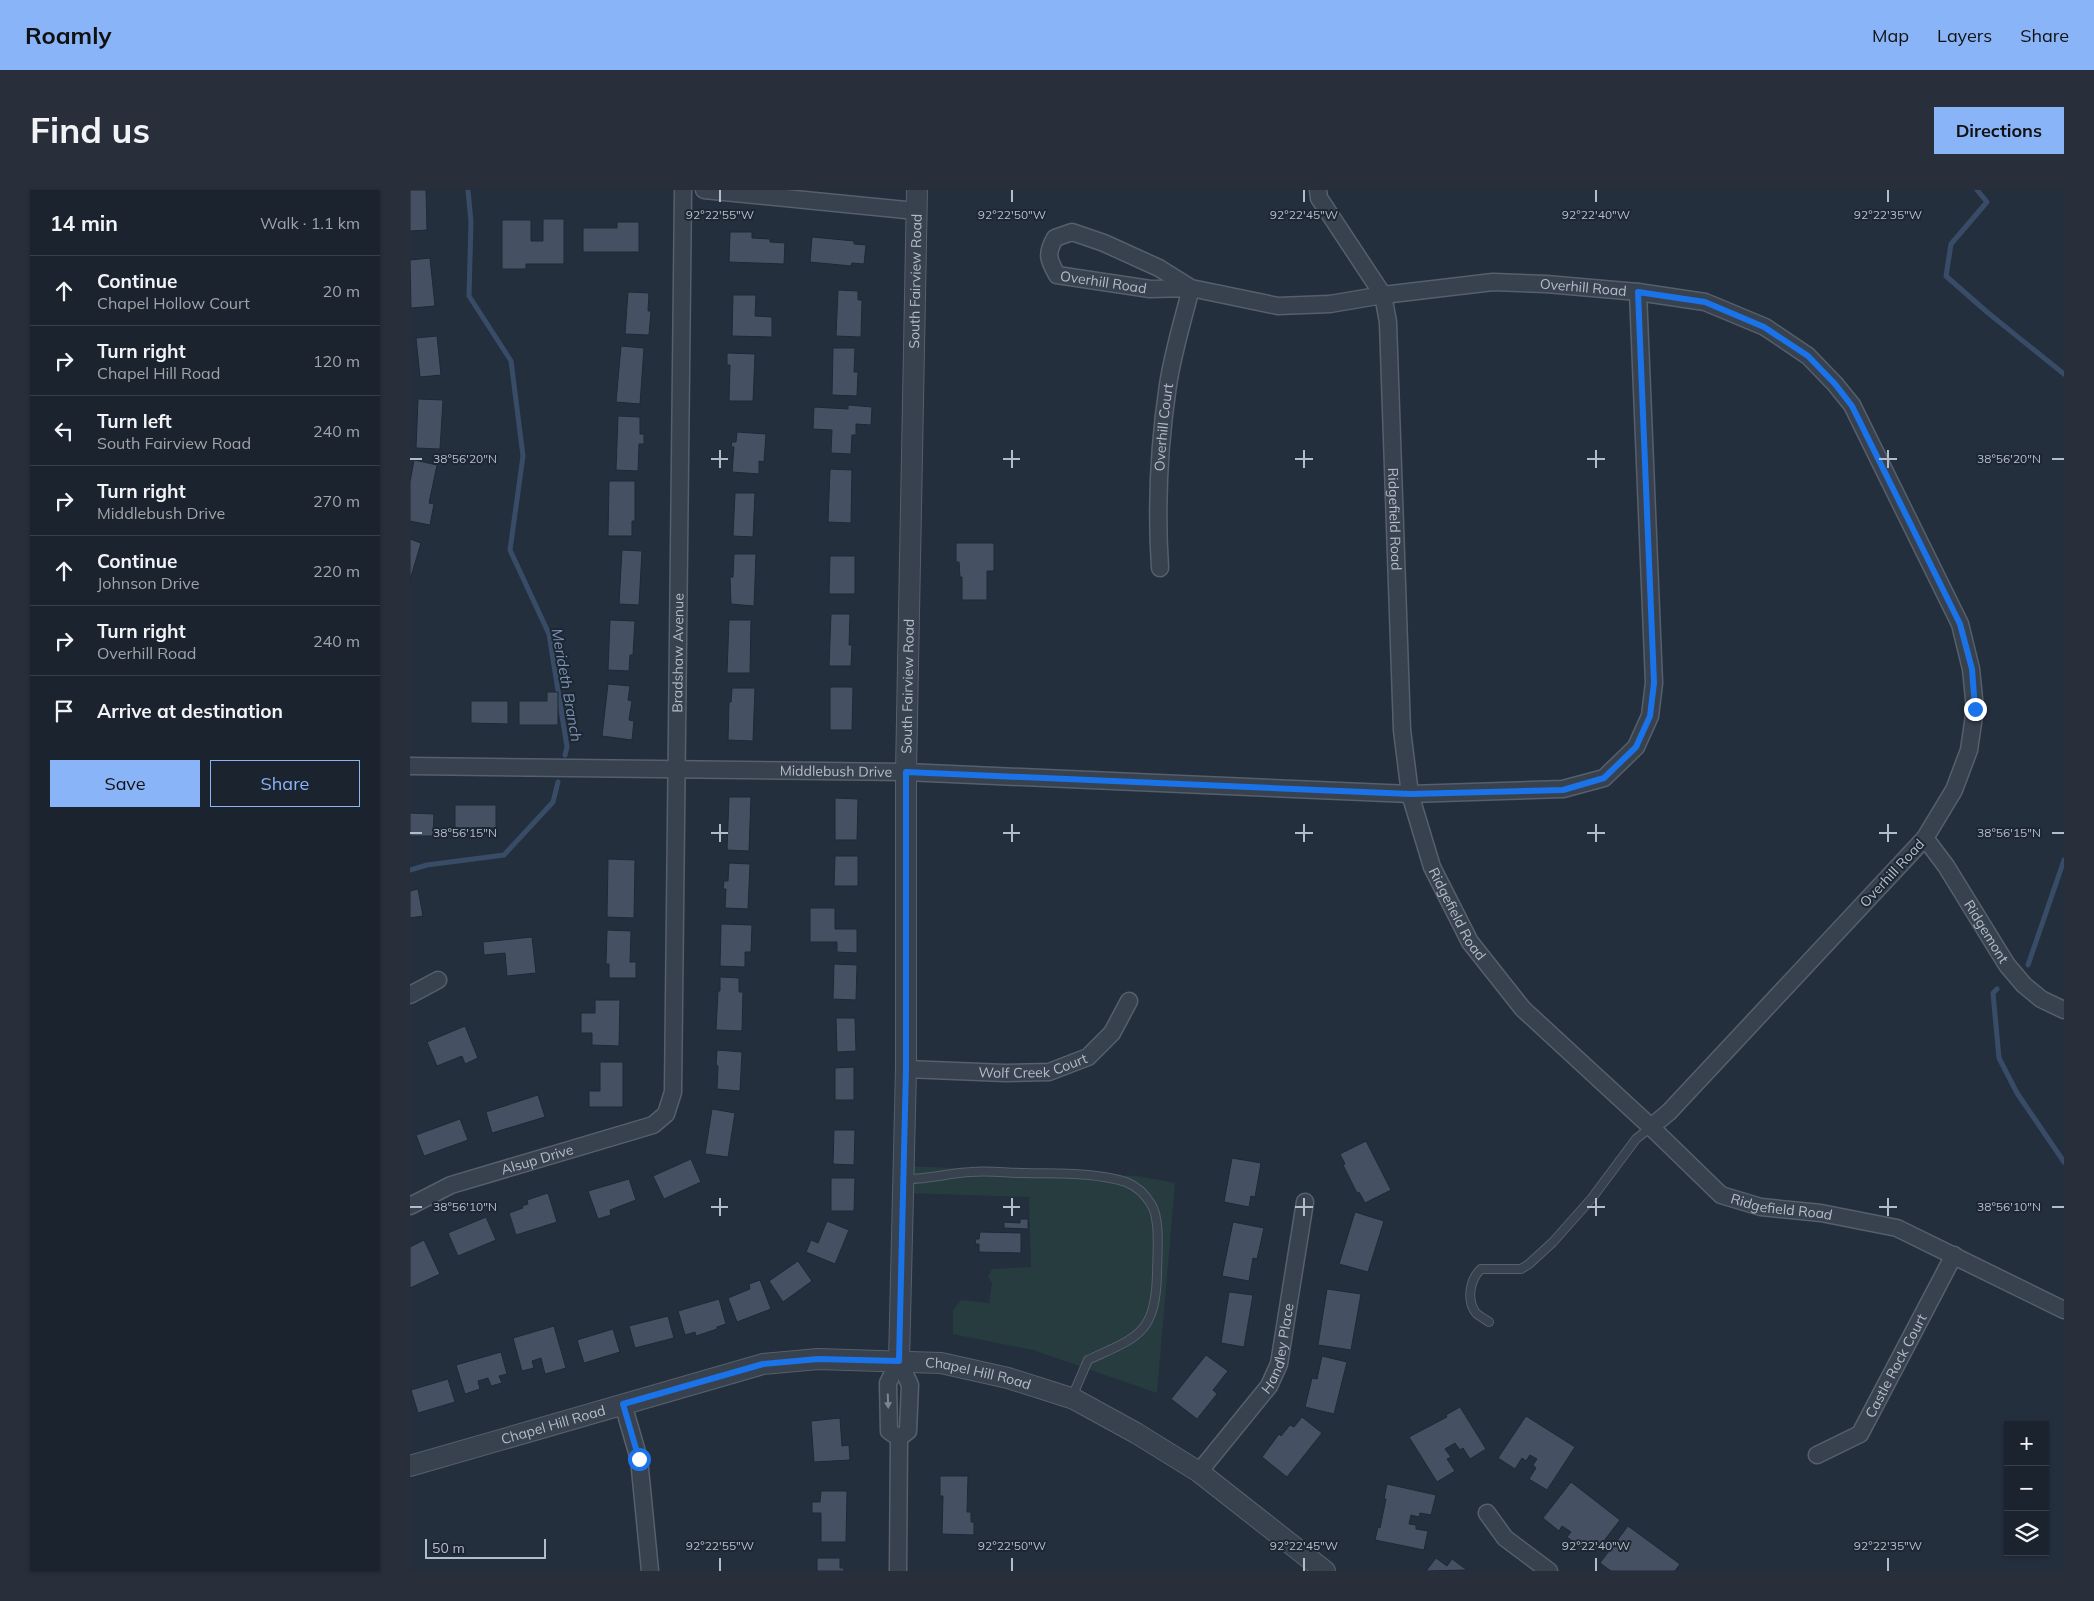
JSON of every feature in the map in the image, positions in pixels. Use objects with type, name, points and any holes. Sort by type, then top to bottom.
[{"type":"street","name":"Bradshaw Avenue","points":[[666,1114],[673,1092],[683,190]]},
{"type":"street","points":[[704,190],[916,211]]},
{"type":"street","name":"South Fairview Road","points":[[899,1361],[906,1069],[906,772],[916,190]]},
{"type":"street","name":"Ridgefield Road","points":[[1318,190],[1319,198],[1383,294],[1388,322],[1402,730],[1410,794],[1432,867],[1470,942],[1523,1009],[1651,1127],[1721,1195],[1761,1207],[1821,1213],[1897,1228],[2064,1310]]},
{"type":"street","name":"Overhill Road","points":[[1191,288],[1159,268],[1104,243],[1072,232],[1055,238],[1049,249],[1050,262],[1058,275],[1150,289],[1191,288],[1278,306],[1330,304],[1383,294],[1493,282],[1546,284],[1638,292],[1705,302],[1764,327],[1808,356],[1835,384],[1852,406],[1960,624],[1972,669],[1975,709],[1968,750],[1954,790],[1925,838],[1669,1112],[1651,1127]]},
{"type":"street","name":"Overhill Court","points":[[1160,568],[1158,532],[1161,441],[1169,383],[1191,288]]},
{"type":"street","name":"Middlebush Drive","points":[[410,766],[906,772],[1410,794],[1563,790],[1604,778],[1636,747],[1650,716],[1654,683],[1638,292]]},
{"type":"street","name":"Ridgemont","points":[[1925,838],[1946,866],[2007,965],[2024,985],[2041,999],[2064,1010]]},
{"type":"street","points":[[410,994],[438,980]]},
{"type":"street","name":"Wolf Creek Court","points":[[906,1069],[1005,1073],[1050,1072],[1088,1057],[1112,1033],[1128,1001]]},
{"type":"street","name":"Alsup Drive","points":[[410,1206],[451,1185],[653,1125],[666,1114]]},
{"type":"street","name":"Handley Place","points":[[1199,1472],[1269,1386],[1279,1364],[1305,1202]]},
{"type":"street","name":"Castle Rock Court","points":[[1817,1455],[1860,1434],[1954,1255]]},
{"type":"street","name":"Chapel Hill Road","points":[[410,1466],[763,1364],[818,1359],[941,1363],[1008,1378],[1072,1399],[1136,1433],[1199,1472],[1325,1571]]},
{"type":"street","points":[[898,1571],[899,1438],[908,1431],[910,1385],[899,1361]]},
{"type":"street","points":[[623,1404],[639,1459],[650,1571]]},
{"type":"street","points":[[1487,1513],[1505,1538],[1548,1571]]},
{"type":"lane","points":[[1489,1322],[1477,1314],[1472,1306],[1470,1295],[1474,1276],[1481,1269],[1521,1268],[1529,1264],[1553,1242],[1592,1198],[1636,1139],[1651,1127]]},
{"type":"lane","points":[[904,1179],[942,1177],[972,1172],[1098,1176],[1127,1183],[1140,1190],[1152,1204],[1156,1217],[1157,1253],[1155,1302],[1151,1316],[1135,1337],[1088,1360],[1072,1399]]},
{"type":"green space","points":[[906,1166],[1137,1176],[1175,1183],[1157,1393],[1033,1350],[953,1334],[953,1310],[961,1300],[989,1303],[992,1283],[988,1277],[992,1269],[1031,1267],[1029,1197],[906,1193]]},
{"type":"building","points":[[410,190],[426,190],[427,230],[410,231]]},
{"type":"building","points":[[543,219],[564,219],[564,264],[526,264],[526,269],[502,269],[502,220],[531,220],[531,241],[543,241]]},
{"type":"building","points":[[617,222],[639,222],[639,252],[583,252],[583,228],[617,228]]},
{"type":"building","points":[[730,232],[752,232],[752,238],[770,239],[770,242],[785,243],[784,264],[729,262]]},
{"type":"building","points":[[812,237],[854,241],[854,244],[866,245],[864,264],[852,263],[851,266],[810,262]]},
{"type":"building","points":[[430,258],[435,306],[411,308],[410,260]]},
{"type":"building","points":[[838,290],[858,291],[858,300],[862,300],[861,337],[836,336]]},
{"type":"building","points":[[628,292],[649,293],[648,311],[651,311],[649,335],[625,334]]},
{"type":"building","points":[[733,295],[756,295],[755,316],[772,317],[772,337],[732,336]]},
{"type":"building","points":[[437,336],[441,375],[420,377],[416,338]]},
{"type":"building","points":[[621,346],[644,348],[640,404],[616,402]]},
{"type":"building","points":[[833,348],[855,348],[854,372],[858,372],[857,396],[832,395]]},
{"type":"building","points":[[727,353],[755,354],[753,401],[729,401],[730,365],[727,365]]},
{"type":"building","points":[[418,399],[443,400],[440,449],[416,448]]},
{"type":"building","points":[[848,405],[872,407],[871,425],[856,424],[856,435],[852,435],[851,454],[831,453],[832,430],[813,429],[814,407],[848,409]]},
{"type":"building","points":[[618,416],[640,417],[640,434],[644,434],[644,444],[639,444],[638,471],[616,470]]},
{"type":"building","points":[[737,432],[766,434],[764,462],[759,461],[759,474],[732,472],[734,447],[731,447],[732,442],[736,442]]},
{"type":"building","points":[[414,460],[437,465],[429,503],[434,504],[430,525],[410,521],[410,482]]},
{"type":"building","points":[[830,469],[852,470],[851,523],[828,522]]},
{"type":"building","points":[[609,481],[635,481],[635,521],[632,521],[632,536],[608,536]]},
{"type":"building","points":[[735,493],[755,493],[753,537],[733,536]]},
{"type":"building","points":[[410,539],[421,543],[410,580]]},
{"type":"building","points":[[956,543],[994,543],[994,571],[987,571],[987,600],[962,600],[962,577],[960,577],[959,562],[956,562]]},
{"type":"building","points":[[622,550],[642,551],[639,605],[619,604]]},
{"type":"building","points":[[734,554],[756,554],[754,606],[731,604],[730,577],[733,577]]},
{"type":"building","points":[[830,556],[855,556],[855,594],[829,594]]},
{"type":"building","points":[[831,614],[850,614],[849,645],[852,645],[851,666],[829,666]]},
{"type":"building","points":[[610,620],[635,621],[633,655],[630,655],[629,671],[608,670]]},
{"type":"building","points":[[729,620],[751,620],[750,673],[727,673]]},
{"type":"building","points":[[608,684],[630,686],[628,700],[632,701],[629,720],[634,721],[632,740],[602,736]]},
{"type":"building","points":[[830,687],[853,687],[852,730],[830,730]]},
{"type":"building","points":[[732,688],[755,688],[753,741],[728,740],[729,702],[731,702]]},
{"type":"building","points":[[547,692],[558,692],[558,725],[519,725],[519,701],[547,701]]},
{"type":"building","points":[[471,701],[508,701],[508,724],[471,723]]},
{"type":"building","points":[[729,797],[751,797],[749,851],[727,850]]},
{"type":"building","points":[[835,798],[858,799],[857,840],[835,840]]},
{"type":"building","points":[[455,805],[496,805],[496,828],[455,828]]},
{"type":"building","points":[[410,813],[434,814],[433,836],[410,836]]},
{"type":"building","points":[[835,856],[858,856],[858,886],[834,886]]},
{"type":"building","points":[[608,859],[635,860],[634,918],[607,917]]},
{"type":"building","points":[[729,863],[750,864],[748,909],[725,908],[726,889],[723,889],[724,881],[728,881]]},
{"type":"building","points":[[418,889],[423,916],[410,918],[410,891]]},
{"type":"building","points":[[810,908],[835,908],[835,929],[857,929],[857,953],[837,952],[837,942],[810,942]]},
{"type":"building","points":[[721,924],[752,925],[751,952],[745,952],[745,967],[720,966]]},
{"type":"building","points":[[607,930],[631,931],[630,962],[636,962],[636,978],[609,978],[609,964],[606,964]]},
{"type":"building","points":[[532,937],[536,973],[507,976],[505,953],[484,955],[483,942]]},
{"type":"building","points":[[834,964],[857,965],[856,1000],[833,999]]},
{"type":"building","points":[[720,977],[739,978],[739,992],[743,992],[742,1031],[716,1030]]},
{"type":"building","points":[[595,1000],[620,1000],[619,1046],[592,1045],[592,1033],[581,1033],[581,1013],[595,1013]]},
{"type":"building","points":[[836,1018],[855,1018],[856,1051],[837,1052]]},
{"type":"building","points":[[465,1026],[478,1058],[465,1064],[462,1056],[437,1066],[427,1042]]},
{"type":"building","points":[[717,1050],[742,1052],[740,1091],[717,1089]]},
{"type":"building","points":[[600,1062],[623,1062],[623,1107],[589,1107],[589,1091],[600,1091]]},
{"type":"building","points":[[854,1067],[854,1100],[835,1100],[835,1068]]},
{"type":"building","points":[[538,1095],[545,1117],[492,1133],[486,1112]]},
{"type":"building","points":[[712,1109],[735,1113],[728,1157],[705,1154]]},
{"type":"building","points":[[460,1119],[468,1140],[424,1156],[416,1135]]},
{"type":"building","points":[[834,1130],[855,1130],[854,1165],[833,1164]]},
{"type":"building","points":[[1366,1141],[1391,1190],[1365,1203],[1359,1192],[1357,1193],[1343,1165],[1345,1164],[1340,1154]]},
{"type":"building","points":[[1232,1158],[1261,1163],[1255,1197],[1251,1196],[1249,1207],[1224,1202]]},
{"type":"building","points":[[691,1159],[701,1182],[664,1199],[653,1176]]},
{"type":"building","points":[[831,1178],[855,1178],[854,1211],[831,1211]]},
{"type":"building","points":[[629,1179],[636,1200],[610,1210],[611,1215],[598,1219],[588,1191]]},
{"type":"building","points":[[548,1193],[557,1222],[516,1235],[509,1213],[523,1208],[522,1206],[528,1204],[527,1200]]},
{"type":"building","points":[[1355,1212],[1384,1221],[1368,1272],[1339,1264]]},
{"type":"building","points":[[486,1217],[496,1240],[458,1256],[448,1233]]},
{"type":"building","points":[[1020,1219],[1028,1219],[1028,1229],[1004,1228],[1004,1222],[1020,1223]]},
{"type":"building","points":[[827,1221],[849,1230],[835,1264],[806,1252],[811,1240],[818,1243]]},
{"type":"building","points":[[1233,1222],[1264,1228],[1257,1259],[1253,1258],[1249,1281],[1222,1276]]},
{"type":"building","points":[[980,1232],[1021,1233],[1021,1253],[979,1252],[979,1244],[975,1244],[976,1239],[979,1239]]},
{"type":"building","points":[[424,1240],[440,1274],[410,1288],[410,1247]]},
{"type":"building","points":[[798,1261],[812,1281],[783,1302],[769,1281]]},
{"type":"building","points":[[760,1280],[771,1309],[737,1322],[728,1298],[750,1289],[749,1284]]},
{"type":"building","points":[[1327,1289],[1361,1294],[1351,1350],[1318,1345]]},
{"type":"building","points":[[1229,1292],[1253,1295],[1244,1347],[1221,1343]]},
{"type":"building","points":[[719,1299],[726,1324],[696,1336],[695,1332],[685,1335],[678,1311]]},
{"type":"building","points":[[668,1316],[674,1338],[635,1348],[629,1326]]},
{"type":"building","points":[[554,1326],[566,1368],[545,1374],[541,1358],[532,1361],[534,1368],[522,1371],[513,1338]]},
{"type":"building","points":[[613,1329],[620,1352],[584,1363],[577,1340]]},
{"type":"building","points":[[501,1352],[507,1374],[499,1376],[502,1383],[491,1386],[488,1378],[478,1381],[480,1389],[465,1394],[456,1365]]},
{"type":"building","points":[[1206,1355],[1228,1371],[1213,1390],[1217,1394],[1197,1419],[1171,1399]]},
{"type":"building","points":[[1322,1356],[1347,1362],[1334,1414],[1305,1407],[1312,1378],[1317,1379]]},
{"type":"building","points":[[448,1379],[455,1402],[418,1413],[411,1390]]},
{"type":"building","points":[[1460,1407],[1486,1449],[1470,1459],[1463,1448],[1460,1450],[1455,1443],[1445,1449],[1451,1457],[1447,1459],[1455,1471],[1437,1482],[1409,1437],[1447,1417],[1446,1415]]},
{"type":"building","points":[[1526,1416],[1575,1447],[1547,1490],[1529,1479],[1536,1468],[1533,1465],[1537,1459],[1530,1455],[1526,1461],[1522,1458],[1515,1469],[1498,1458]]},
{"type":"building","points":[[1302,1417],[1322,1433],[1287,1477],[1262,1457],[1279,1434],[1281,1436],[1290,1425],[1294,1427]]},
{"type":"building","points":[[840,1418],[842,1446],[849,1445],[850,1460],[814,1462],[811,1421]]},
{"type":"building","points":[[940,1476],[968,1476],[967,1512],[971,1512],[971,1522],[974,1522],[974,1535],[942,1534],[943,1496],[940,1496]]},
{"type":"building","points":[[1571,1482],[1620,1520],[1597,1550],[1587,1543],[1582,1549],[1567,1537],[1571,1532],[1562,1526],[1559,1531],[1543,1518]]},
{"type":"building","points":[[1387,1484],[1436,1495],[1431,1515],[1420,1513],[1419,1517],[1411,1515],[1409,1524],[1416,1525],[1416,1529],[1428,1531],[1424,1550],[1375,1540],[1378,1527],[1380,1528]]},
{"type":"building","points":[[821,1491],[847,1491],[846,1542],[821,1542],[821,1513],[812,1513],[812,1502],[820,1502]]},
{"type":"building","points":[[1628,1526],[1680,1564],[1675,1571],[1611,1571],[1600,1563]]},
{"type":"building","points":[[817,1558],[840,1558],[840,1568],[844,1568],[844,1571],[817,1571]]},
{"type":"building","points":[[1436,1558],[1447,1566],[1452,1559],[1467,1570],[1426,1571]]},
{"type":"waterway","name":"Merideth Branch","points":[[468,190],[471,222],[469,296],[511,361],[523,456],[510,550],[549,634],[567,747],[565,755]]},
{"type":"waterway","points":[[1977,190],[1987,202],[1951,244],[1946,276],[2064,374]]},
{"type":"waterway","name":"Merideth Branch","points":[[410,870],[427,865],[504,855],[553,802],[558,782]]},
{"type":"waterway","points":[[2028,965],[2064,860]]},
{"type":"waterway","points":[[1997,989],[1993,993],[1999,1058],[2017,1093],[2064,1162]]},
{"type":"route","points":[[639,1459],[623,1404],[763,1364],[818,1359],[899,1361],[906,1069],[906,772],[1410,794],[1563,790],[1604,778],[1636,747],[1650,716],[1654,683],[1638,292],[1705,302],[1764,327],[1808,356],[1835,384],[1852,406],[1960,624],[1972,669],[1975,709]]}]
